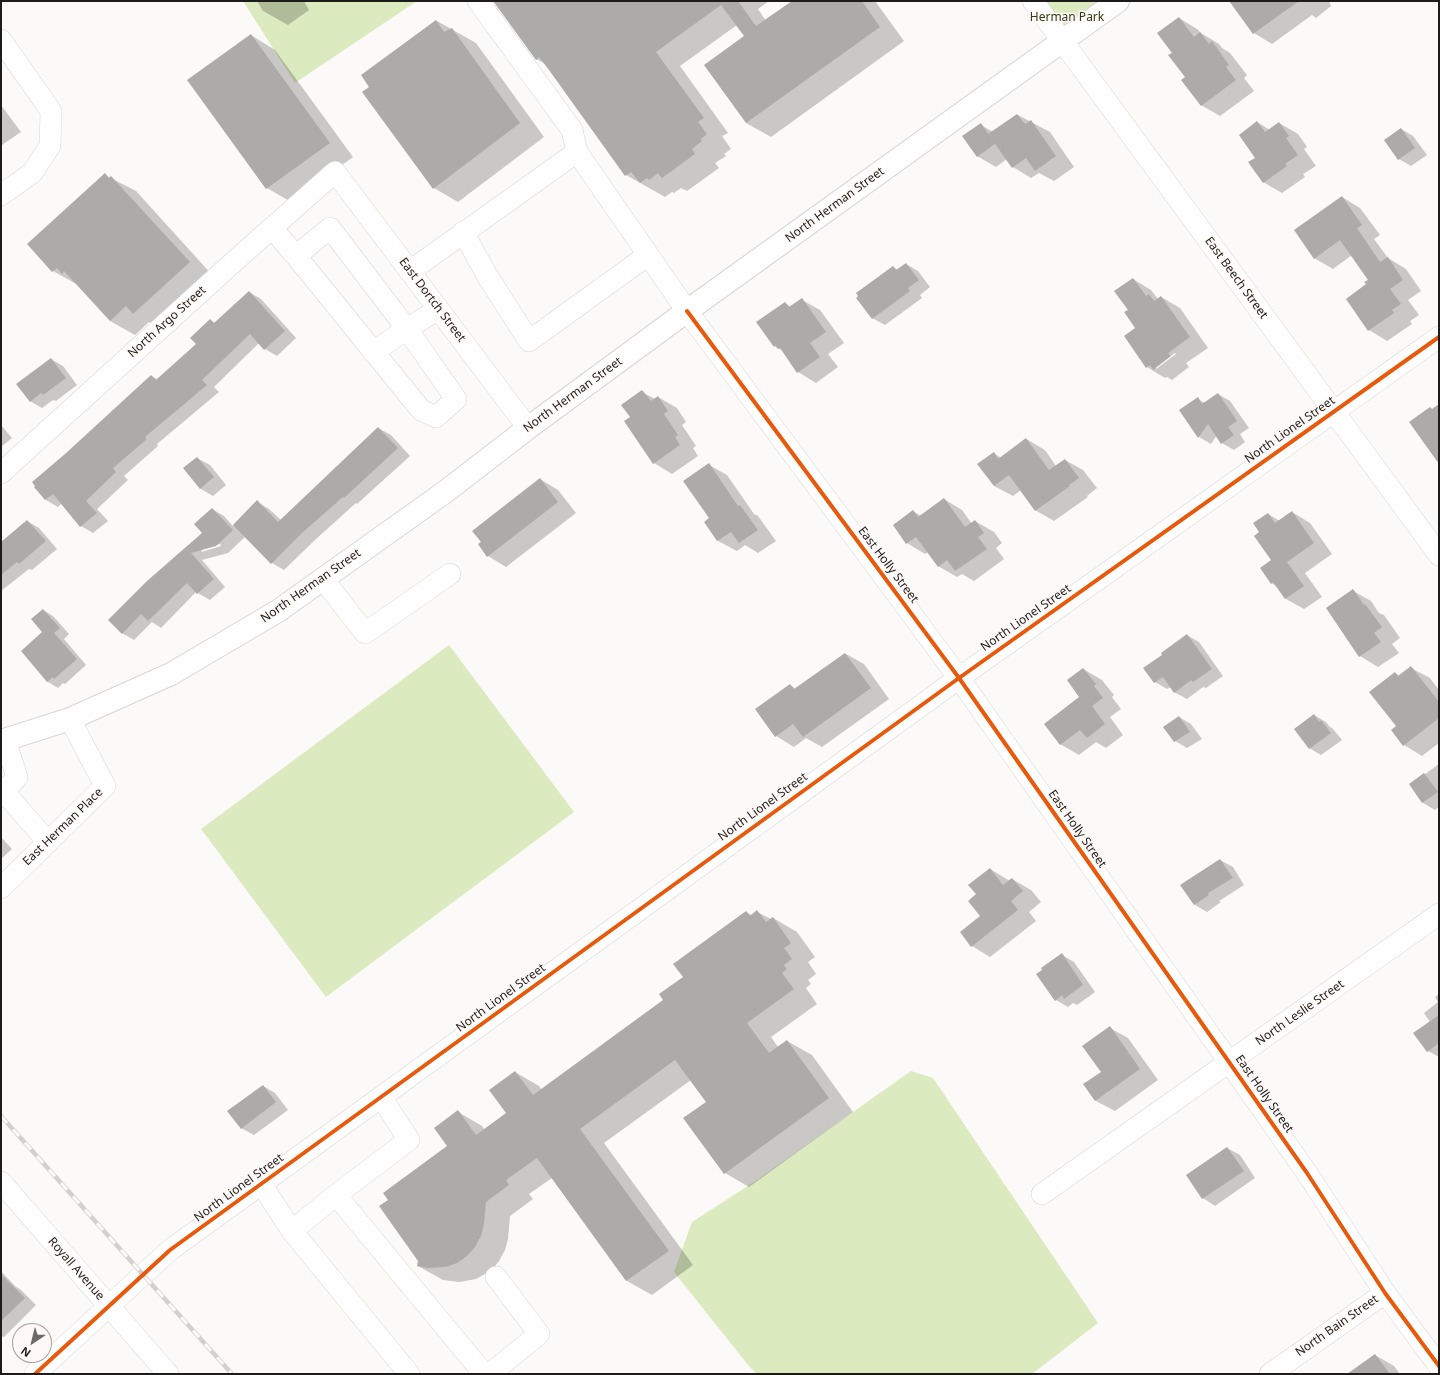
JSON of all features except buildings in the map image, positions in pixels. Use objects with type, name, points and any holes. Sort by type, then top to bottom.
[{"type":"main road","name":"North Herman Street","points":[[3,740],[70,719],[171,674],[278,611],[444,492],[687,311],[1118,1]]},
{"type":"street","points":[[410,271],[577,152],[572,130],[478,1]]},
{"type":"street","name":"East Beech Street","points":[[1033,1],[1439,555]]},
{"type":"street","points":[[1,40],[51,111],[50,146],[32,173],[1,195]]},
{"type":"street","name":"East Holly Street","points":[[577,152],[687,311],[959,678],[1307,1173],[1384,1293],[1439,1366]]},
{"type":"street","name":"North Argo Street","points":[[1,473],[335,172]]},
{"type":"street","name":"East Dortch Street","points":[[335,172],[528,428]]},
{"type":"street","points":[[272,228],[421,410],[436,417],[456,399],[407,329],[330,228],[296,256]]},
{"type":"street","points":[[464,232],[488,277],[529,341],[648,255]]},
{"type":"street","points":[[374,352],[438,309]]},
{"type":"street","name":"North Lionel Street","points":[[35,1374],[170,1250],[959,678],[1439,337]]},
{"type":"street","points":[[322,579],[365,633],[450,574]]},
{"type":"street","name":"East Herman Place","points":[[1,888],[104,786],[70,719]]},
{"type":"street","points":[[3,740],[17,776],[2,792],[48,842]]},
{"type":"street","name":"North Leslie Street","points":[[1042,1194],[1439,914]]},
{"type":"street","points":[[292,1230],[409,1140],[381,1097]]},
{"type":"street","name":"Royall Avenue","points":[[1,1182],[168,1374]]},
{"type":"street","points":[[261,1184],[292,1230],[409,1374]]},
{"type":"street","points":[[336,1195],[484,1374]]},
{"type":"street","points":[[490,1374],[539,1334],[496,1277]]},
{"type":"street","name":"North Bain Street","points":[[1270,1374],[1384,1293]]},
{"type":"green space","points":[[243,1],[417,1],[295,83]]},
{"type":"green space","name":"Herman Park","points":[[1033,1],[1118,1],[1063,42]]},
{"type":"green space","points":[[449,645],[574,812],[326,997],[201,829]]},
{"type":"green space","points":[[911,1071],[933,1078],[1098,1323],[1032,1374],[757,1374],[748,1365],[674,1272],[692,1222],[754,1182]]},
{"type":"railway","points":[[1,1116],[232,1374]]},
{"type":"cycle path","points":[[687,311],[959,678],[1307,1173],[1385,1293],[1439,1366]]},
{"type":"cycle path","points":[[35,1374],[170,1250],[959,678],[1439,337]]}]
